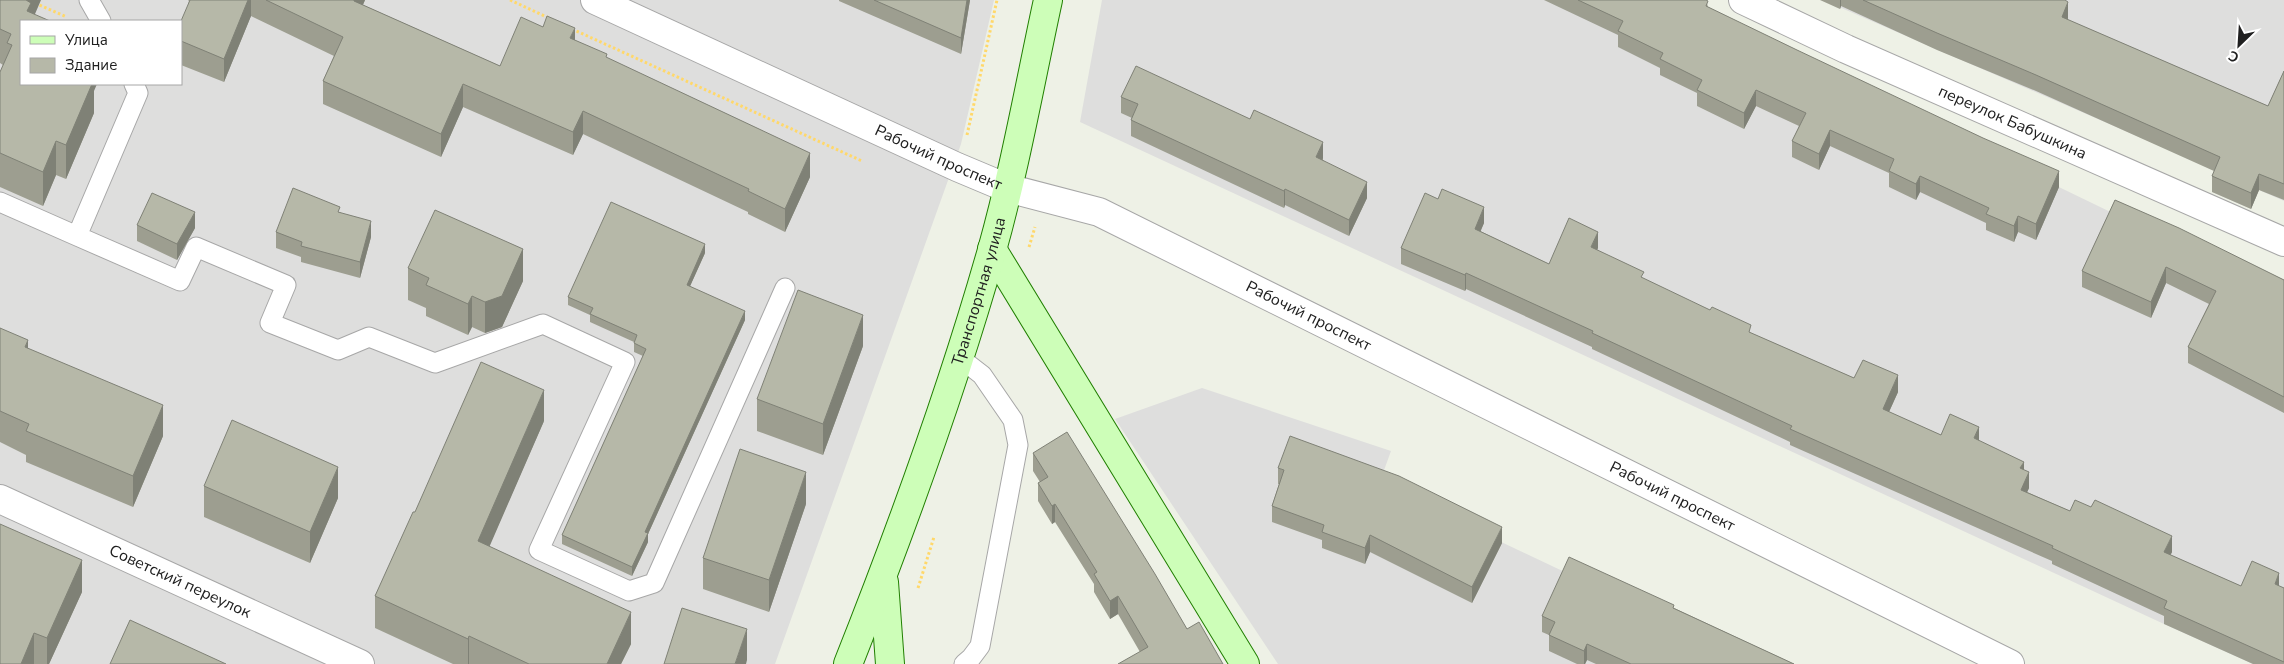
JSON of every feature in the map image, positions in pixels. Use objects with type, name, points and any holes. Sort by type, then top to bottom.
[{"type":"main road","name":"Транспортная улица","points":[[848,664],[883,576],[960,358],[992,249],[1007,188],[1048,0]]},
{"type":"main road","points":[[992,249],[1244,664]]},
{"type":"main road","name":"Транспортная улица","points":[[883,576],[890,664]]},
{"type":"street","name":"Рабочий проспект","points":[[594,0],[957,167],[1007,188],[1099,212],[2010,664]]},
{"type":"street","name":"переулок Бабушкина","points":[[1743,0],[1846,49],[2284,242]]},
{"type":"street","name":"Советский переулок","points":[[0,499],[360,664]]},
{"type":"lane","points":[[90,0],[100,20]]},
{"type":"lane","points":[[77,236],[138,93],[134,85]]},
{"type":"lane","points":[[0,202],[180,281],[196,247],[286,286],[270,323],[338,350],[369,337],[436,363],[544,324],[625,362],[539,550],[629,591],[654,584],[785,288]]},
{"type":"lane","points":[[960,358],[982,375],[1013,420],[1018,445],[980,646],[964,664]]},
{"type":"path","points":[[510,0],[555,20]]},
{"type":"path","points":[[965,143],[997,0]]},
{"type":"path","points":[[30,1],[70,18]]},
{"type":"path","points":[[564,24],[867,163]]},
{"type":"shaded area","points":[[0,0],[994,0],[961,144],[775,664],[0,664]]},
{"type":"shaded area","points":[[1102,0],[1673,0],[2284,296],[2284,664],[2253,664],[2164,624],[1080,122]]},
{"type":"shaded area","points":[[1823,0],[2284,0],[2284,201],[2259,190],[2251,209],[2212,192],[2220,172]]},
{"type":"shaded area","points":[[1202,388],[1391,451],[1379,484],[1759,664],[1278,664],[1115,419]]},
{"type":"building","points":[[0,0],[26,0],[31,3],[27,11],[48,20],[20,20],[20,85],[92,85],[66,145],[56,141],[43,172],[0,153],[0,72],[12,45],[7,43],[11,34],[0,29]]},
{"type":"building","points":[[190,0],[248,0],[224,59],[182,41],[181,20]]},
{"type":"building","points":[[266,0],[354,0],[500,66],[521,17],[543,27],[547,16],[575,28],[570,38],[607,54],[606,57],[810,153],[785,209],[748,191],[749,189],[583,111],[573,132],[463,84],[441,134],[323,81],[343,37]]},
{"type":"building","points":[[874,0],[967,0],[961,38]]},
{"type":"building","points":[[1578,0],[1706,0],[1708,1],[1706,6],[1983,138],[2059,171],[2036,224],[2018,216],[2014,226],[1986,214],[1989,208],[1920,176],[1916,184],[1889,171],[1894,159],[1830,130],[1819,154],[1792,141],[1806,113],[1756,90],[1744,113],[1697,90],[1702,80],[1660,59],[1663,53],[1618,31],[1623,21]]},
{"type":"building","points":[[1863,0],[2065,0],[2068,2],[2062,17],[2268,106],[2284,71],[2284,184],[2259,174],[2251,193],[2212,176],[2220,157]]},
{"type":"building","points":[[1136,66],[1250,119],[1254,110],[1323,142],[1316,157],[1367,182],[1349,220],[1131,120],[1138,104],[1121,97]]},
{"type":"building","points":[[293,188],[340,207],[338,212],[371,221],[360,262],[301,246],[302,242],[276,232]]},
{"type":"building","points":[[1442,189],[1484,207],[1475,229],[1549,264],[1569,218],[1598,232],[1591,247],[1644,272],[1641,277],[1710,310],[1712,307],[1751,325],[1749,332],[1854,378],[1863,360],[1898,375],[1883,409],[1941,435],[1950,414],[1979,427],[1974,438],[2024,462],[2020,468],[2029,472],[2021,490],[2070,511],[2075,500],[2091,507],[2095,500],[2172,536],[2164,552],[2241,586],[2252,561],[2279,573],[2275,584],[2284,588],[2284,662],[2164,608],[2167,601],[2052,548],[2053,546],[1790,429],[1792,426],[1592,333],[1593,331],[1466,273],[1465,275],[1401,248],[1425,193],[1438,199]]},
{"type":"building","points":[[152,193],[195,212],[177,244],[137,225]]},
{"type":"building","points":[[2115,200],[2179,228],[2284,280],[2284,397],[2188,347],[2216,291],[2166,267],[2151,302],[2082,271]]},
{"type":"building","points":[[611,202],[705,244],[687,285],[745,311],[645,532],[648,533],[632,567],[562,535],[646,349],[634,343],[637,335],[590,314],[593,308],[568,297]]},
{"type":"building","points":[[435,210],[523,249],[502,296],[485,302],[472,296],[468,304],[426,285],[429,278],[408,268]]},
{"type":"building","points":[[798,290],[863,315],[823,424],[757,399]]},
{"type":"building","points":[[0,328],[28,340],[25,347],[163,405],[133,476],[26,431],[29,424],[0,411]]},
{"type":"building","points":[[481,362],[544,390],[478,541],[631,612],[607,664],[529,664],[469,636],[468,639],[375,596],[413,512],[415,512]]},
{"type":"building","points":[[232,420],[338,467],[310,532],[204,486]]},
{"type":"building","points":[[1067,432],[1187,629],[1199,622],[1223,664],[1118,664],[1148,647],[1118,596],[1110,601],[1094,574],[1097,572],[1055,504],[1052,506],[1038,483],[1048,477],[1033,453]]},
{"type":"building","points":[[1290,436],[1399,476],[1502,527],[1472,587],[1370,535],[1365,548],[1322,532],[1324,525],[1272,506],[1284,470],[1278,468]]},
{"type":"building","points":[[740,449],[806,472],[769,580],[703,558]]},
{"type":"building","points":[[0,524],[82,560],[47,638],[34,633],[21,664],[0,664]]},
{"type":"building","points":[[1569,557],[1674,605],[1673,608],[1794,664],[1631,664],[1587,644],[1584,651],[1549,635],[1555,622],[1542,616]]},
{"type":"building","points":[[682,608],[747,629],[735,664],[664,664]]},
{"type":"building","points":[[130,620],[226,664],[110,664]]}]
